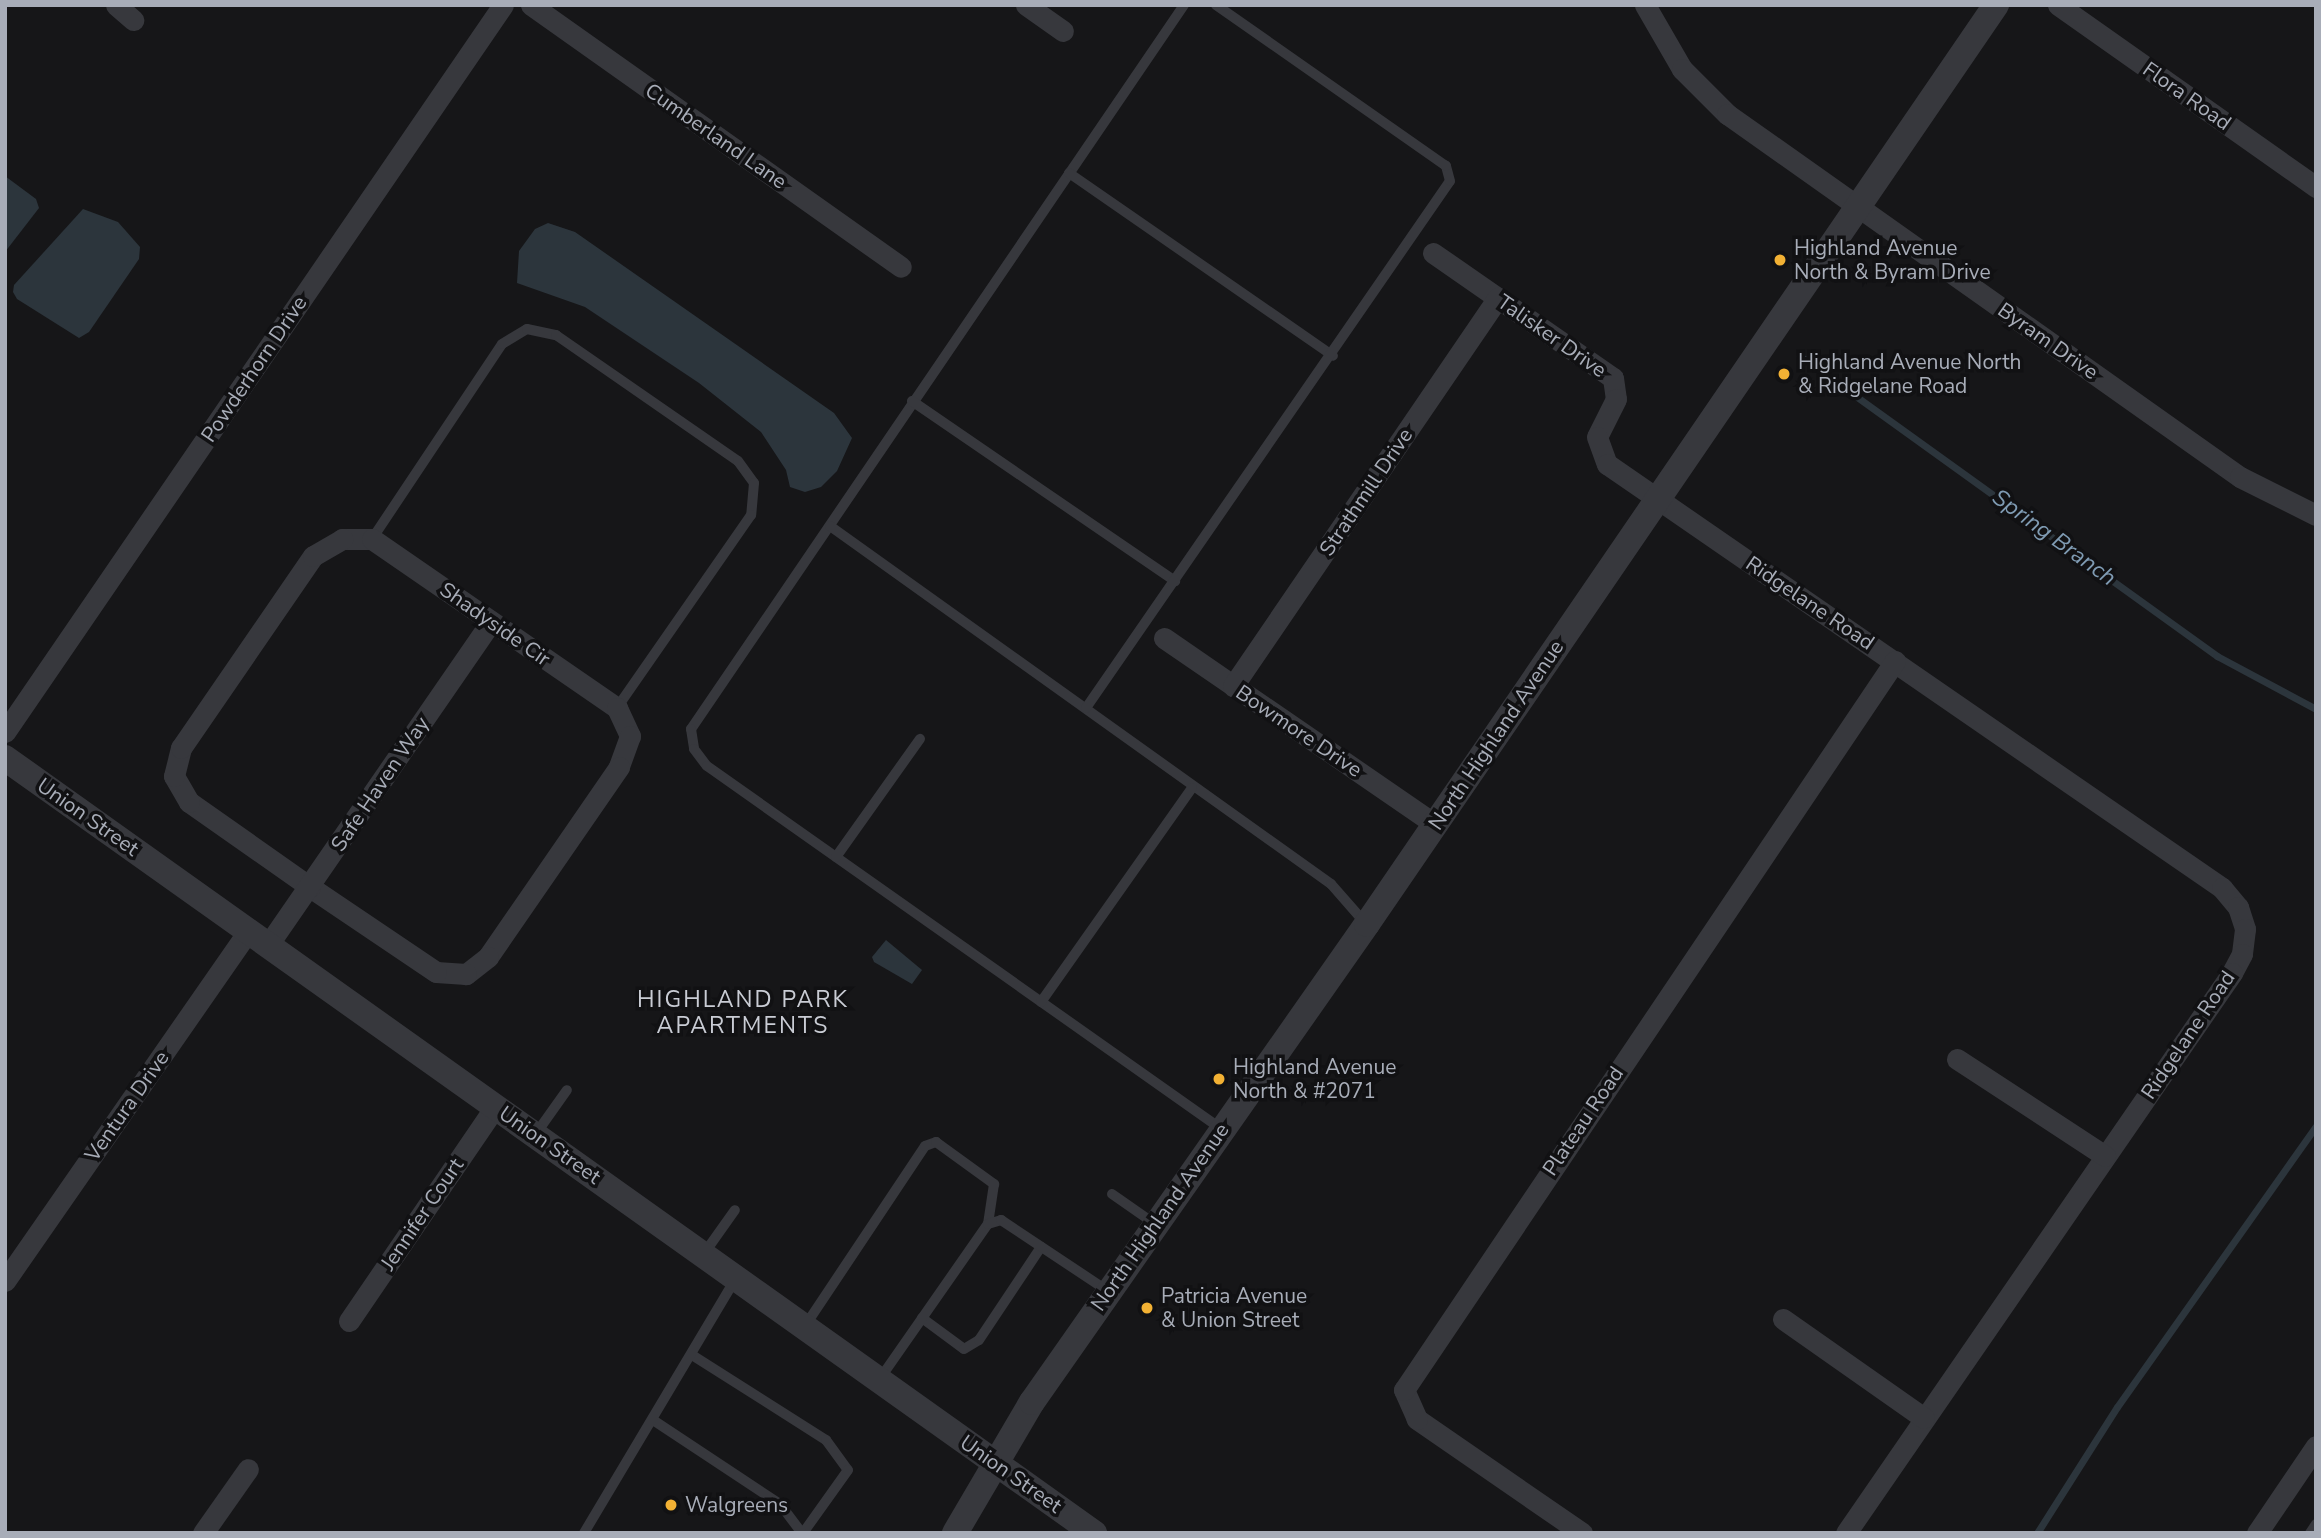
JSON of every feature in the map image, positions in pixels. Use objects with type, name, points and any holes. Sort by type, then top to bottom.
[{"type":"street","points":[[116,5],[133,20]]},
{"type":"street","name":"Powderhorn Drive","points":[[5,732],[503,5]]},
{"type":"street","name":"Cumberland Lane","points":[[531,5],[901,267]]},
{"type":"street","points":[[1026,5],[1063,31]]},
{"type":"street","name":"Byram Drive","points":[[1644,5],[1682,69],[1727,114],[2239,477],[2316,515]]},
{"type":"street","name":"North Highland Avenue","points":[[955,1533],[1032,1402],[1220,1128],[1367,924],[1996,5]]},
{"type":"street","name":"Flora Road","points":[[2058,5],[2316,187]]},
{"type":"street","name":"Talisker Drive","points":[[1433,253],[1613,378],[1616,399],[1600,428],[1597,448],[1607,464],[1658,499]]},
{"type":"street","name":"Strathmill Drive","points":[[1233,686],[1498,298]]},
{"type":"street","name":"Ridgelane Road","points":[[1658,499],[2222,888],[2238,907],[2245,929],[2242,954],[2232,973],[1846,1533]]},
{"type":"street","points":[[372,538],[342,539],[313,556],[181,748],[174,776],[189,802],[310,887],[436,972],[466,974],[488,957],[619,767],[630,736],[617,708]]},
{"type":"street","name":"Shadyside Cir","points":[[372,538],[617,708]]},
{"type":"street","name":"Safe Haven Way","points":[[258,938],[310,887],[491,622]]},
{"type":"street","name":"Bowmore Drive","points":[[1164,638],[1435,824]]},
{"type":"street","name":"Plateau Road","points":[[1582,1533],[1417,1419],[1404,1390],[1895,661]]},
{"type":"street","name":"Union Street","points":[[8,766],[258,938],[1094,1533]]},
{"type":"street","name":"Ventura Drive","points":[[5,1281],[258,938]]},
{"type":"street","points":[[1957,1059],[2105,1156]]},
{"type":"street","name":"Jennifer Court","points":[[349,1321],[495,1107]]},
{"type":"street","points":[[1783,1320],[1924,1418]]},
{"type":"street","points":[[2257,1533],[2316,1446]]},
{"type":"street","points":[[203,1533],[248,1469]]},
{"type":"lane","points":[[1184,5],[691,729],[694,749],[707,766],[1220,1128]]},
{"type":"lane","points":[[1086,708],[1332,356],[1450,181],[1446,166],[1216,5]]},
{"type":"lane","points":[[1069,173],[1332,356]]},
{"type":"lane","points":[[372,538],[502,344],[527,329],[556,335],[738,461],[754,483],[751,515],[617,708]]},
{"type":"lane","points":[[912,401],[1175,581]]},
{"type":"lane","points":[[830,526],[1086,708],[1104,726],[1331,884],[1367,924]]},
{"type":"lane","points":[[836,858],[920,738]]},
{"type":"lane","points":[[1041,1002],[1192,788]]},
{"type":"lane","points":[[535,1135],[567,1090]]},
{"type":"lane","points":[[804,1327],[925,1146],[936,1142],[994,1184],[988,1224],[879,1380]]},
{"type":"lane","points":[[1112,1194],[1155,1224]]},
{"type":"lane","points":[[703,1255],[734,1210]]},
{"type":"lane","points":[[988,1224],[1001,1220],[1108,1291]]},
{"type":"lane","points":[[922,1318],[964,1349],[978,1340],[1041,1247]]},
{"type":"lane","points":[[584,1533],[736,1278]]},
{"type":"lane","points":[[653,1420],[780,1504],[802,1533],[848,1470],[826,1440],[692,1355]]},
{"type":"lane","points":[[2310,1533],[2316,1524]]},
{"type":"shaded area","points":[[5,176],[36,199],[39,208],[5,252]]},
{"type":"shaded area","points":[[83,209],[118,222],[140,247],[139,259],[89,332],[79,338],[17,299],[13,292],[14,285]]},
{"type":"shaded area","points":[[548,223],[575,232],[834,413],[852,438],[837,471],[821,487],[805,492],[790,487],[786,470],[761,432],[699,383],[585,307],[517,283],[519,251],[535,229]]},
{"type":"shaded area","points":[[886,940],[922,970],[912,984],[874,962],[872,957]]},
{"type":"waterway","name":"Spring Branch","points":[[1800,356],[2217,656],[2316,709]]},
{"type":"waterway","points":[[2037,1533],[2117,1407],[2316,1126]]},
{"type":"place","name":"Highland Avenue North & Byram Drive","points":[[1780,260]]},
{"type":"place","name":"Highland Avenue North & Ridgelane Road","points":[[1784,374]]},
{"type":"place","name":"Highland Avenue North & #2071","points":[[1219,1079]]},
{"type":"place","name":"Patricia Avenue & Union Street","points":[[1147,1308]]},
{"type":"place","name":"Walgreens","points":[[671,1505]]},
{"type":"district","name":"HIGHLAND PARK APARTMENTS","points":[[743,1013]]}]
